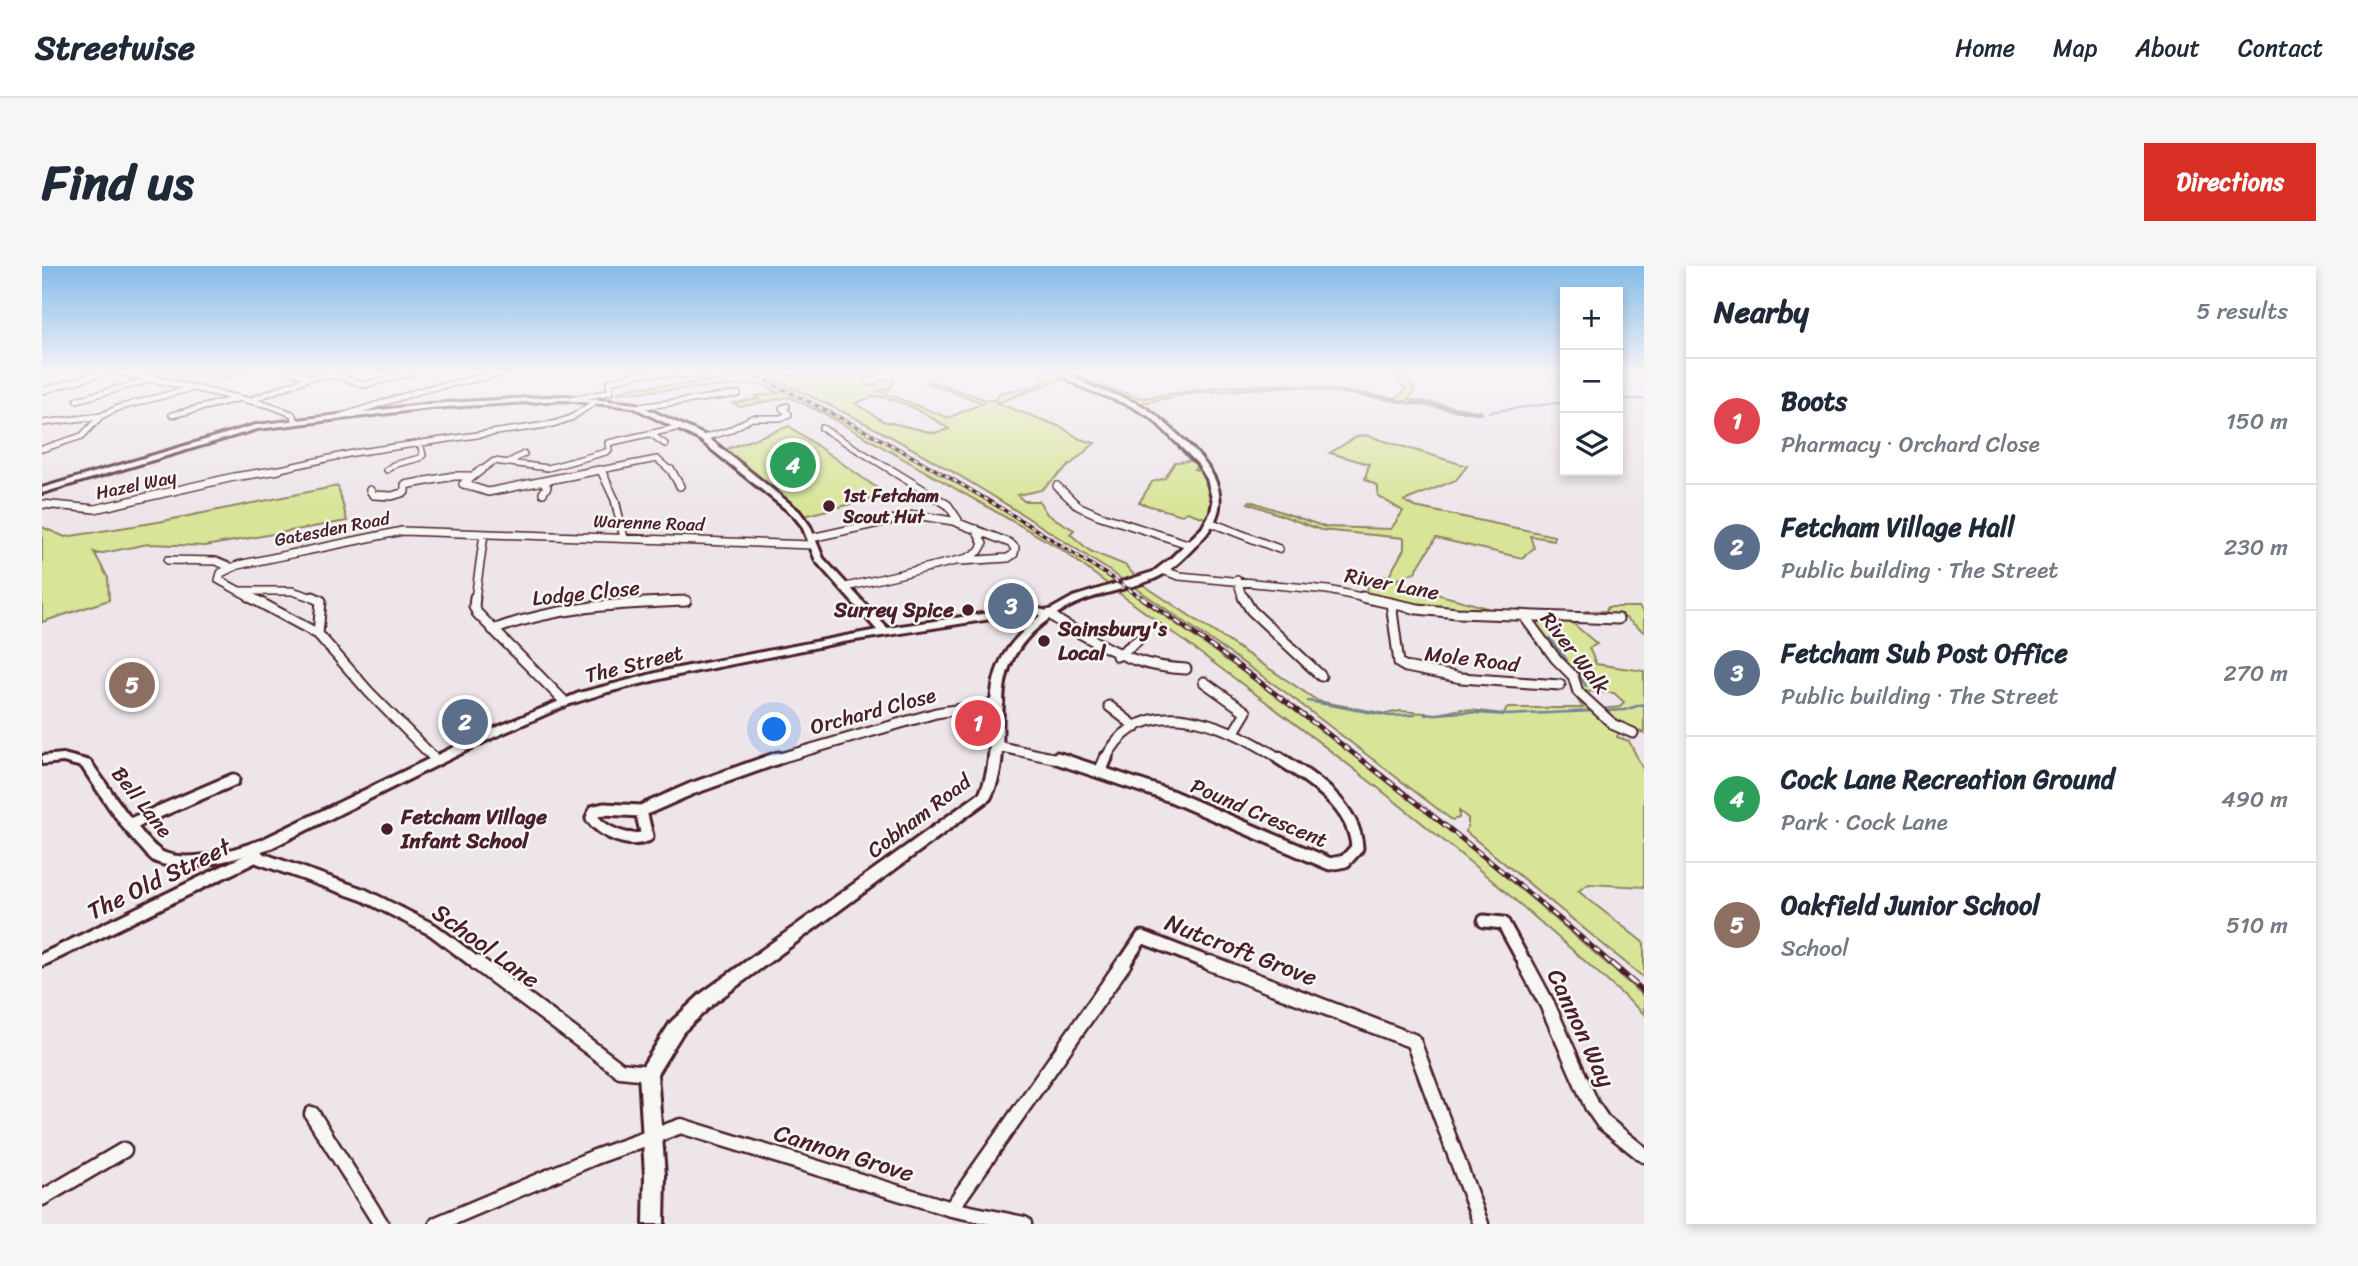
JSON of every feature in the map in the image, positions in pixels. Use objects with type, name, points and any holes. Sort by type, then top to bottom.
[{"type":"street","points":[[42,424],[101,416]]},
{"type":"street","points":[[42,449],[82,436],[101,416]]},
{"type":"street","points":[[291,416],[297,422]]},
{"type":"street","points":[[42,491],[256,427],[349,416]]},
{"type":"street","name":"Hazel Way","points":[[42,504],[95,509],[263,468],[563,421],[572,416]]},
{"type":"street","points":[[656,416],[703,438],[796,513],[821,562],[883,630]]},
{"type":"street","points":[[703,438],[731,430],[747,419],[786,416]]},
{"type":"street","points":[[1151,416],[1195,458],[1211,479],[1218,499],[1212,523],[1279,549]]},
{"type":"street","points":[[680,427],[608,443],[609,450],[606,452],[583,456],[565,465],[547,468],[494,461],[463,484],[488,492],[657,459],[670,468],[680,486]]},
{"type":"street","points":[[822,428],[928,501],[948,505],[958,520]]},
{"type":"street","points":[[651,434],[664,444]]},
{"type":"street","points":[[387,470],[393,465],[420,458],[423,455],[420,443]]},
{"type":"street","points":[[572,449],[583,456]]},
{"type":"street","points":[[626,452],[635,463]]},
{"type":"street","points":[[509,462],[524,454]]},
{"type":"street","points":[[601,470],[615,500],[624,538]]},
{"type":"street","points":[[405,485],[454,476],[473,476]]},
{"type":"street","points":[[370,490],[373,495],[392,496],[405,492],[402,477]]},
{"type":"street","points":[[543,493],[547,487],[544,482]]},
{"type":"street","points":[[1057,486],[1084,509],[1191,545]]},
{"type":"street","points":[[488,492],[491,503]]},
{"type":"street","points":[[915,515],[928,501]]},
{"type":"street","points":[[846,587],[961,561],[1003,559],[1015,551],[1010,543],[958,520],[915,515]]},
{"type":"street","name":"Warenne Road","points":[[484,534],[812,541],[915,515]]},
{"type":"street","name":"Cobham Road","points":[[648,1073],[677,1027],[708,998],[975,805],[990,788],[997,746],[1001,671],[1005,661],[1022,639],[1067,603],[1144,579],[1162,570],[1212,523]]},
{"type":"street","points":[[961,561],[981,548],[983,541],[976,528]]},
{"type":"street","name":"Gatesden Road","points":[[230,567],[396,532],[484,534]]},
{"type":"street","points":[[484,534],[474,606],[477,613],[565,702]]},
{"type":"street","points":[[168,560],[216,561],[230,567]]},
{"type":"street","points":[[230,567],[221,573],[219,580],[318,634],[369,692],[435,759]]},
{"type":"street","name":"River Lane","points":[[1162,570],[1174,575],[1328,590],[1457,614],[1618,619]]},
{"type":"street","points":[[1237,580],[1244,601],[1251,610],[1321,676]]},
{"type":"street","points":[[240,591],[295,591],[321,601],[318,634]]},
{"type":"street","name":"Lodge Close","points":[[493,630],[519,618],[548,611],[686,601]]},
{"type":"street","name":"Mole Road","points":[[1391,603],[1399,663],[1406,667],[1461,678],[1560,685]]},
{"type":"street","name":"The Street","points":[[255,852],[435,759],[565,702],[685,670],[883,630],[1029,610],[1050,614]]},
{"type":"street","points":[[1050,614],[1065,628],[1117,656],[1146,667],[1186,669]]},
{"type":"street","name":"River Walk","points":[[1524,616],[1556,659],[1573,676],[1578,692],[1614,725],[1633,733]]},
{"type":"street","points":[[1117,656],[1137,641]]},
{"type":"street","points":[[1204,682],[1246,712],[1234,732]]},
{"type":"street","name":"Orchard Close","points":[[641,811],[647,836],[640,840],[629,841],[596,823],[592,818],[595,811],[604,809],[641,811],[691,789],[793,753],[936,713],[999,703]]},
{"type":"street","points":[[1100,772],[1117,740],[1136,727],[1109,706]]},
{"type":"street","name":"Pound Crescent","points":[[997,746],[1035,752],[1192,804],[1323,862],[1338,864],[1354,853],[1357,840],[1349,820],[1338,805],[1282,758],[1234,732],[1204,723],[1174,719],[1153,721],[1136,727]]},
{"type":"street","name":"Bell Lane","points":[[42,760],[63,758],[86,765],[128,825],[158,858],[197,861],[255,852]]},
{"type":"street","points":[[128,825],[233,780]]},
{"type":"street","name":"School Lane","points":[[255,852],[364,895],[433,930],[620,1070],[648,1073]]},
{"type":"street","name":"The Old Street","points":[[42,960],[255,852]]},
{"type":"street","name":"Cannon Way","points":[[1484,921],[1503,922],[1547,1004],[1592,1107],[1603,1122],[1644,1155]]},
{"type":"street","name":"Nutcroft Grove","points":[[951,1209],[1142,937],[1413,1041],[1480,1224]]},
{"type":"street","points":[[648,1073],[653,1135],[654,1224]]},
{"type":"street","points":[[312,1114],[381,1224]]},
{"type":"street","name":"Cannon Grove","points":[[437,1224],[681,1126],[951,1209],[1024,1224]]},
{"type":"street","points":[[42,1198],[124,1150]]},
{"type":"green space","points":[[828,416],[841,417],[983,496],[1120,584],[1110,586],[1061,549]]},
{"type":"green space","points":[[850,416],[875,416],[883,421],[934,433],[949,429],[928,416],[948,418],[953,416],[1031,416],[1061,427],[1080,439],[1095,443],[1041,490],[1017,495],[1024,501],[1039,501],[1047,514],[1074,530],[1070,534],[1090,551],[1125,565],[1137,578],[1126,582],[945,467]]},
{"type":"green space","points":[[789,426],[887,495],[804,516],[724,450]]},
{"type":"green space","points":[[1365,435],[1467,466],[1456,480],[1404,501],[1415,507],[1554,536],[1554,540],[1530,536],[1534,548],[1522,558],[1436,538],[1415,572],[1396,580],[1404,585],[1495,610],[1495,613],[1455,612],[1370,596],[1365,593],[1373,576],[1389,576],[1404,549],[1404,538],[1321,530],[1248,503],[1250,501],[1325,527],[1391,529],[1403,511],[1378,496],[1378,486],[1365,479],[1369,464],[1330,453],[1356,437]]},
{"type":"green space","points":[[1178,446],[1199,465],[1194,469],[1204,472],[1210,484],[1213,501],[1208,519],[1139,503],[1152,482],[1165,478],[1175,462],[1190,461]]},
{"type":"green space","points":[[338,486],[347,521],[205,546],[148,544],[98,554],[94,552],[108,578],[109,600],[42,622],[42,527],[65,537],[158,522]]},
{"type":"green space","points":[[1142,584],[1318,701],[1386,714],[1400,711],[1437,714],[1461,709],[1504,714],[1507,708],[1583,708],[1572,691],[1575,692],[1619,731],[1617,737],[1629,741],[1644,771],[1644,887],[1589,884],[1578,891],[1644,943],[1644,978],[1465,831],[1468,818],[1459,811],[1459,818],[1452,820],[1285,692],[1133,586]]},
{"type":"green space","points":[[1125,588],[1326,734],[1520,888],[1644,997],[1644,1014],[1516,901],[1399,804],[1116,591]]},
{"type":"green space","points":[[1608,607],[1639,607],[1644,613],[1644,632],[1624,617],[1581,615],[1586,611],[1606,611]]},
{"type":"green space","points":[[1534,620],[1569,620],[1597,644],[1589,648],[1596,664],[1644,671],[1644,733],[1619,724],[1600,709],[1620,707],[1624,702],[1614,693],[1582,691]]},
{"type":"waterway","points":[[1550,638],[1567,660]]},
{"type":"waterway","points":[[1575,668],[1586,686]]},
{"type":"waterway","points":[[1308,701],[1390,716],[1415,715]]},
{"type":"waterway","points":[[1607,711],[1624,710],[1644,704]]},
{"type":"waterway","points":[[1425,715],[1462,712],[1507,715],[1592,711]]},
{"type":"railway","points":[[837,416],[998,506],[1143,599]]},
{"type":"railway","points":[[1141,597],[1249,674],[1387,780],[1613,965]]},
{"type":"railway","points":[[1611,963],[1644,992]]},
{"type":"place","name":"Cock Lane Recreation Ground","points":[[793,465]]},
{"type":"place","name":"1st Fetcham Scout Hut","points":[[829,506]]},
{"type":"place","name":"Fetcham Sub Post Office","points":[[1011,606]]},
{"type":"place","name":"Surrey Spice","points":[[968,610]]},
{"type":"place","name":"Sainsbury's Local","points":[[1044,641]]},
{"type":"place","name":"Oakfield Junior School","points":[[132,685]]},
{"type":"place","name":"Fetcham Village Hall","points":[[465,722]]},
{"type":"place","name":"Boots","points":[[978,723]]},
{"type":"place","name":"Fetcham Village Infant School","points":[[387,829]]}]
